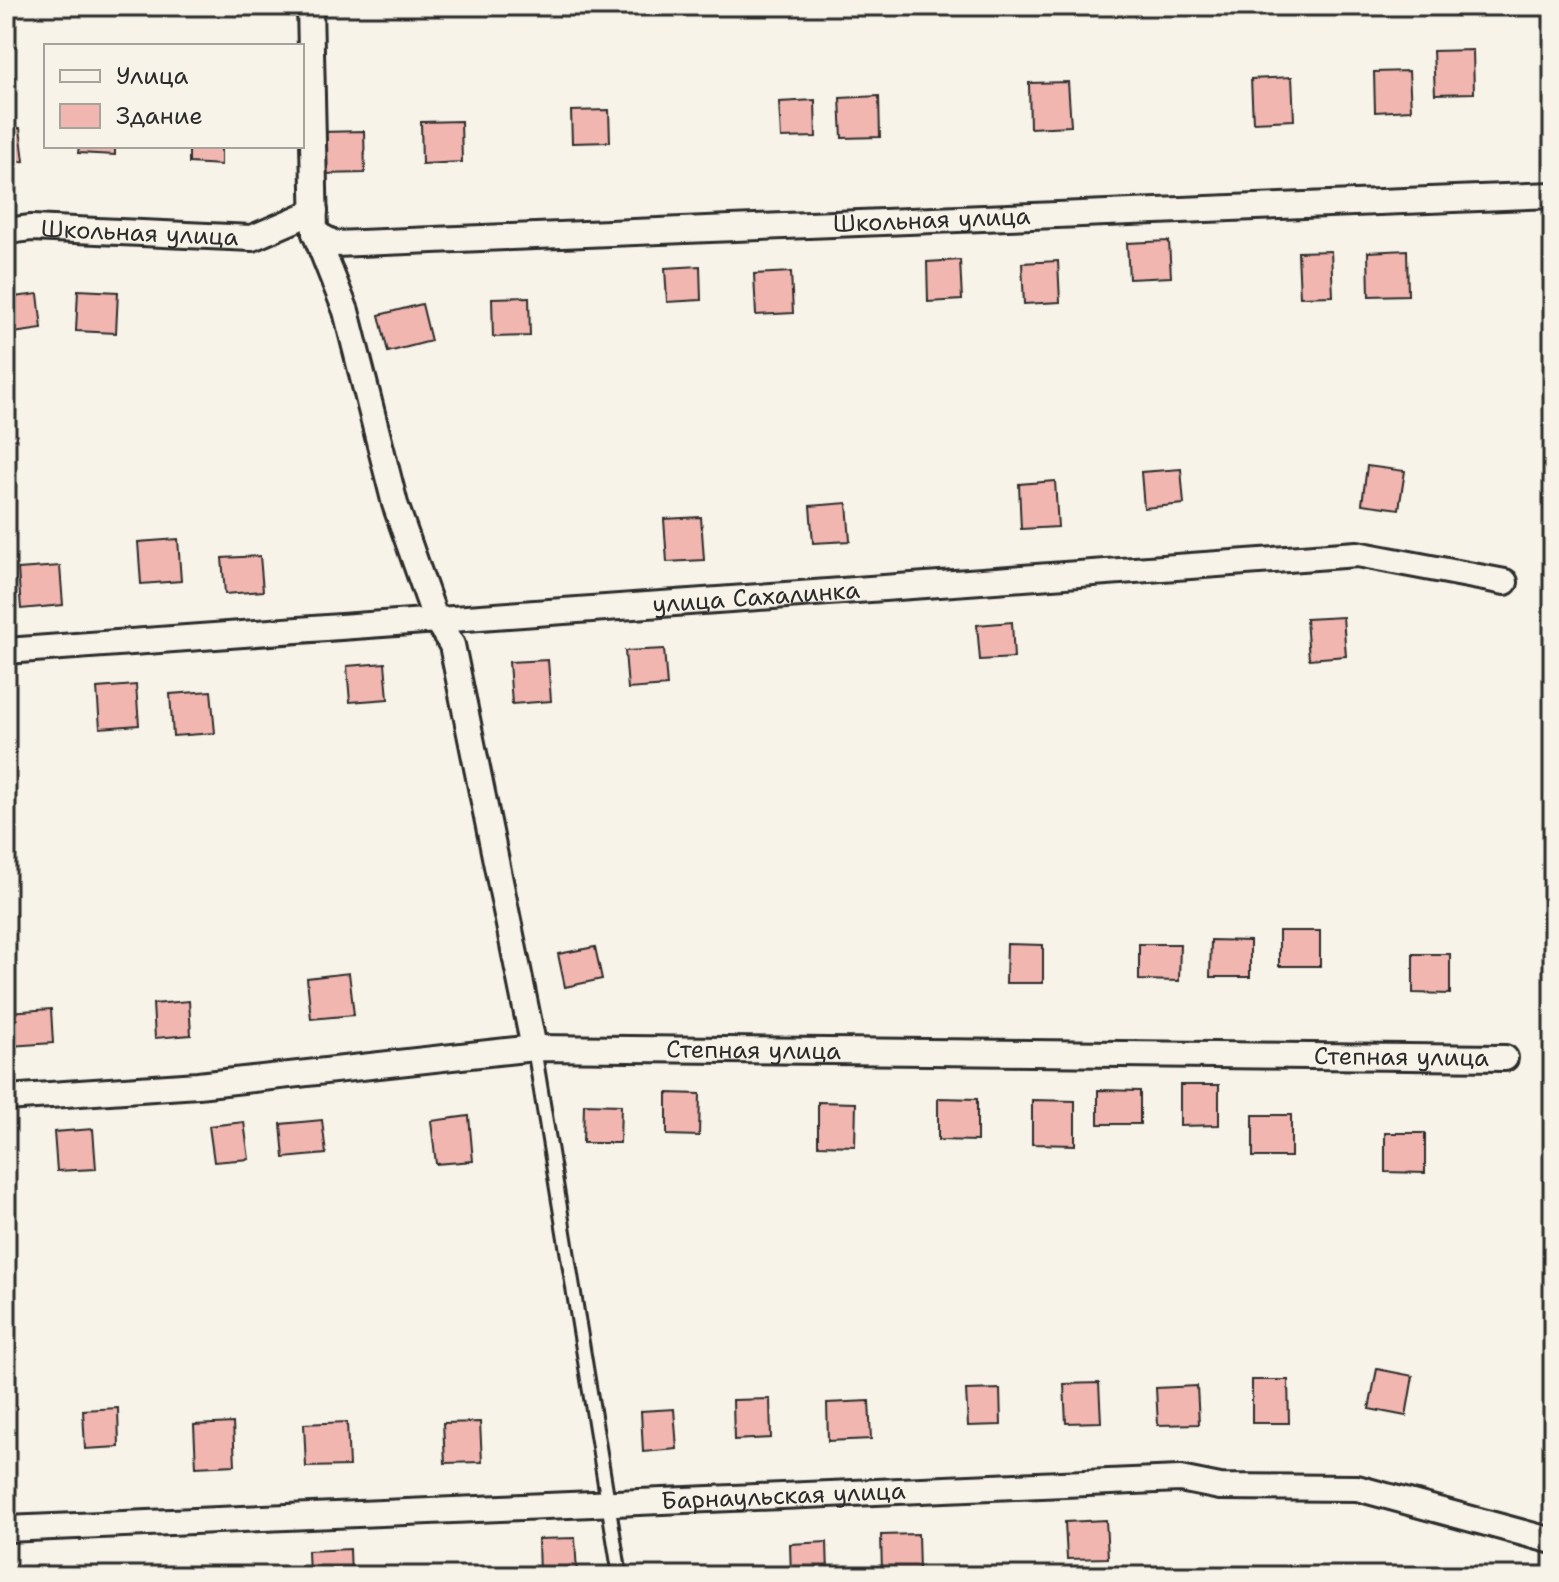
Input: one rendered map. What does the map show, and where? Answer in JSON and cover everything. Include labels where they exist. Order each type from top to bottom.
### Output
[{"type":"street","points":[[310,6],[315,222],[346,311],[395,504],[435,618],[452,645],[534,1048]]},
{"type":"street","name":"Школьная улица","points":[[6,231],[31,228],[252,238],[315,222],[335,244],[1553,195]]},
{"type":"street","name":"улица Сахалинка","points":[[6,651],[1357,554],[1505,582]]},
{"type":"street","name":"Степная улица","points":[[6,1098],[198,1085],[534,1048],[1505,1058]]},
{"type":"street","name":"Барнаульская улица","points":[[6,1529],[1180,1479],[1220,1487],[1357,1488],[1553,1541]]},
{"type":"lane","points":[[534,1048],[620,1576]]},
{"type":"building","points":[[1473,50],[1474,93],[1435,94],[1433,51]]},
{"type":"building","points":[[1409,71],[1411,110],[1375,112],[1374,72]]},
{"type":"building","points":[[1292,77],[1294,120],[1253,122],[1251,79]]},
{"type":"building","points":[[1068,82],[1071,126],[1030,128],[1029,83]]},
{"type":"building","points":[[879,96],[880,137],[842,138],[840,98]]},
{"type":"building","points":[[815,100],[816,137],[781,138],[779,102]]},
{"type":"building","points":[[609,110],[610,142],[572,143],[571,111]]},
{"type":"building","points":[[461,121],[462,162],[422,164],[421,122]]},
{"type":"building","points":[[20,128],[24,161],[6,163],[6,129]]},
{"type":"building","points":[[364,131],[365,173],[322,174],[321,132]]},
{"type":"building","points":[[79,148],[115,148],[115,155],[78,153]]},
{"type":"building","points":[[189,148],[221,148],[221,165],[189,163]]},
{"type":"building","points":[[1169,241],[1171,277],[1129,279],[1127,243]]},
{"type":"building","points":[[1407,250],[1408,295],[1369,296],[1368,252]]},
{"type":"building","points":[[1331,251],[1333,296],[1300,297],[1298,252]]},
{"type":"building","points":[[960,260],[962,300],[928,302],[927,262]]},
{"type":"building","points":[[1058,261],[1060,302],[1024,304],[1022,263]]},
{"type":"building","points":[[700,266],[701,300],[667,302],[665,268]]},
{"type":"building","points":[[791,272],[793,313],[756,315],[754,274]]},
{"type":"building","points":[[78,290],[118,292],[116,333],[76,331]]},
{"type":"building","points":[[38,294],[42,329],[6,334],[6,298]]},
{"type":"building","points":[[529,297],[530,336],[493,337],[492,298]]},
{"type":"building","points":[[422,304],[431,341],[388,352],[379,315]]},
{"type":"building","points":[[1367,466],[1405,471],[1399,509],[1362,504]]},
{"type":"building","points":[[1181,469],[1184,504],[1144,508],[1141,472]]},
{"type":"building","points":[[1055,481],[1058,527],[1021,529],[1019,484]]},
{"type":"building","points":[[847,503],[850,541],[813,543],[810,506]]},
{"type":"building","points":[[701,517],[704,560],[667,562],[664,519]]},
{"type":"building","points":[[178,539],[181,581],[141,584],[138,542]]},
{"type":"building","points":[[260,556],[263,591],[225,594],[222,558]]},
{"type":"building","points":[[60,566],[63,605],[21,609],[18,569]]},
{"type":"building","points":[[1343,617],[1346,656],[1309,659],[1306,619]]},
{"type":"building","points":[[1012,622],[1014,658],[980,660],[977,625]]},
{"type":"building","points":[[664,649],[667,686],[628,689],[625,651]]},
{"type":"building","points":[[548,660],[551,701],[512,704],[509,662]]},
{"type":"building","points":[[385,663],[388,699],[350,702],[347,666]]},
{"type":"building","points":[[136,685],[139,725],[100,728],[97,688]]},
{"type":"building","points":[[211,691],[215,733],[173,736],[170,694]]},
{"type":"building","points":[[1279,931],[1320,931],[1320,966],[1279,966]]},
{"type":"building","points":[[1211,940],[1250,941],[1250,977],[1210,977]]},
{"type":"building","points":[[1007,944],[1043,945],[1043,983],[1006,983]]},
{"type":"building","points":[[1139,944],[1180,944],[1179,981],[1139,980]]},
{"type":"building","points":[[595,947],[602,979],[565,987],[558,954]]},
{"type":"building","points":[[1413,954],[1450,954],[1450,994],[1413,993]]},
{"type":"building","points":[[349,973],[354,1015],[311,1019],[307,978]]},
{"type":"building","points":[[189,1001],[191,1035],[155,1038],[153,1004]]},
{"type":"building","points":[[51,1009],[53,1043],[10,1046],[8,1012]]},
{"type":"building","points":[[1180,1085],[1219,1085],[1219,1125],[1180,1126]]},
{"type":"building","points":[[1098,1090],[1140,1091],[1140,1124],[1098,1124]]},
{"type":"building","points":[[667,1093],[700,1094],[699,1136],[667,1135]]},
{"type":"building","points":[[938,1098],[977,1099],[977,1141],[938,1140]]},
{"type":"building","points":[[1032,1100],[1075,1101],[1075,1145],[1032,1144]]},
{"type":"building","points":[[818,1102],[856,1103],[855,1146],[818,1145]]},
{"type":"building","points":[[584,1104],[621,1105],[620,1143],[583,1143]]},
{"type":"building","points":[[1253,1115],[1291,1115],[1291,1157],[1253,1157]]},
{"type":"building","points":[[469,1116],[473,1161],[436,1164],[431,1121]]},
{"type":"building","points":[[322,1120],[326,1154],[284,1158],[281,1124]]},
{"type":"building","points":[[244,1122],[249,1159],[214,1162],[209,1126]]},
{"type":"building","points":[[93,1129],[96,1169],[57,1171],[54,1132]]},
{"type":"building","points":[[1385,1133],[1425,1133],[1425,1173],[1385,1172]]},
{"type":"building","points":[[1377,1369],[1413,1376],[1406,1416],[1369,1409]]},
{"type":"building","points":[[1252,1380],[1288,1380],[1289,1423],[1252,1423]]},
{"type":"building","points":[[1099,1383],[1101,1422],[1066,1423],[1064,1384]]},
{"type":"building","points":[[1197,1386],[1199,1424],[1158,1425],[1156,1388]]},
{"type":"building","points":[[1000,1389],[1001,1425],[968,1426],[966,1390]]},
{"type":"building","points":[[770,1399],[771,1438],[734,1440],[733,1400]]},
{"type":"building","points":[[869,1401],[871,1439],[828,1441],[827,1403]]},
{"type":"building","points":[[118,1408],[119,1447],[85,1449],[83,1410]]},
{"type":"building","points":[[674,1409],[677,1449],[643,1452],[641,1411]]},
{"type":"building","points":[[347,1422],[349,1466],[306,1467],[304,1424]]},
{"type":"building","points":[[480,1422],[482,1462],[445,1463],[443,1423]]},
{"type":"building","points":[[233,1423],[235,1465],[196,1467],[194,1425]]},
{"type":"building","points":[[1106,1520],[1108,1558],[1067,1559],[1065,1522]]},
{"type":"building","points":[[918,1534],[919,1571],[882,1572],[881,1535]]},
{"type":"building","points":[[575,1538],[577,1574],[539,1576],[538,1539]]},
{"type":"building","points":[[827,1542],[828,1575],[791,1576],[790,1544]]},
{"type":"building","points":[[350,1549],[351,1576],[309,1576],[308,1551]]}]
